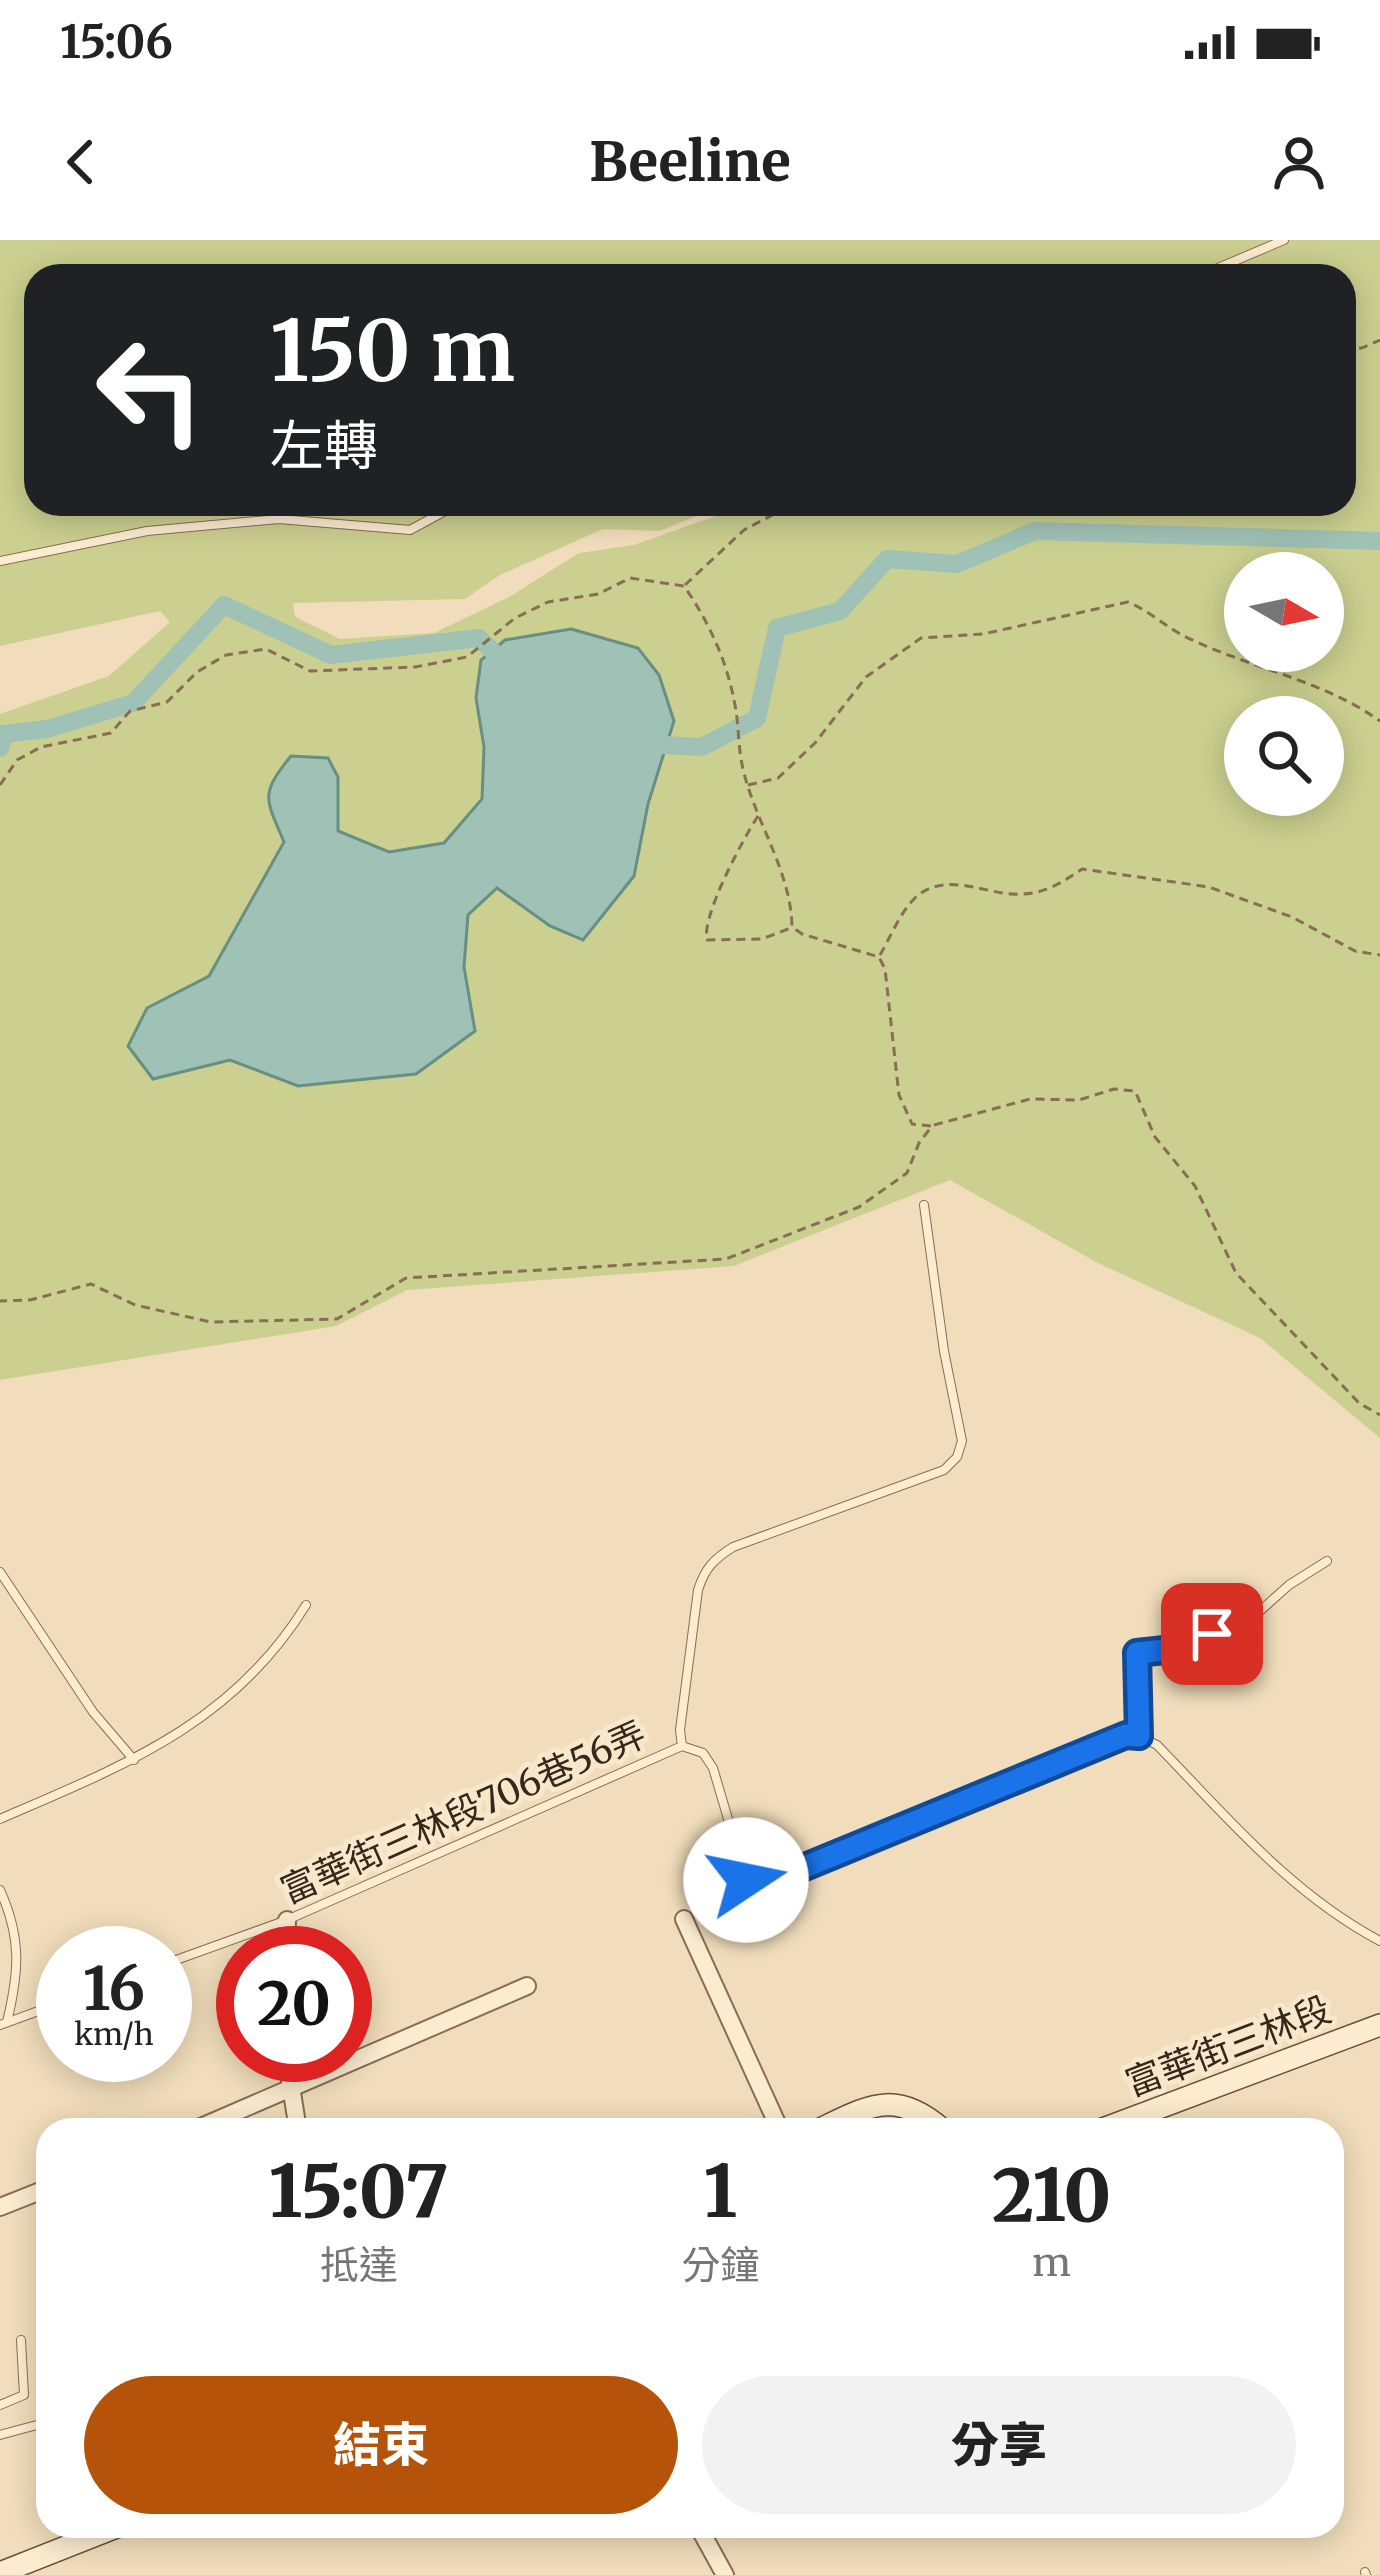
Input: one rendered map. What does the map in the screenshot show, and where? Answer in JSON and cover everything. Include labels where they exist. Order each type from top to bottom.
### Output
[{"type":"street","points":[[684,1919],[775,2118]]},
{"type":"street","points":[[286,1920],[286,1926]]},
{"type":"street","points":[[224,2118],[527,1987]]},
{"type":"street","name":"富華街三林段","points":[[1132,2118],[1380,2024]]},
{"type":"street","points":[[289,2082],[295,2118]]},
{"type":"street","points":[[843,2118],[870,2105],[894,2104],[928,2118]]},
{"type":"street","points":[[0,2207],[36,2193]]},
{"type":"street","points":[[0,2573],[89,2538]]},
{"type":"street","points":[[705,2538],[725,2575]]},
{"type":"lane","points":[[1227,264],[1284,240]]},
{"type":"lane","points":[[0,561],[147,531],[279,519],[410,530],[436,516]]},
{"type":"lane","points":[[682,1747],[680,1730],[698,1590],[714,1559],[733,1547],[944,1470],[957,1457],[962,1441],[924,1205]]},
{"type":"lane","points":[[1327,1561],[1289,1585],[1251,1619],[1174,1649],[1137,1653],[1139,1736],[1156,1745],[1279,1870],[1331,1913],[1380,1941]]},
{"type":"lane","points":[[0,1572],[93,1712],[134,1760]]},
{"type":"lane","points":[[0,1819],[73,1790],[178,1735],[229,1694],[287,1636],[306,1605]]},
{"type":"lane","name":"富華街三林段706巷56弄","points":[[192,1954],[286,1920],[682,1747],[704,1753],[713,1768],[746,1880],[755,1884],[1126,1735],[1139,1736]]},
{"type":"lane","points":[[0,1890],[19,1970],[4,2024]]},
{"type":"lane","points":[[4,2024],[36,2012]]},
{"type":"lane","points":[[0,2405],[24,2395],[21,2340]]},
{"type":"lane","points":[[0,2435],[36,2425]]},
{"type":"path","points":[[684,586],[744,530],[770,516]]},
{"type":"path","points":[[0,785],[17,760],[40,747],[111,734],[130,711],[167,702],[197,672],[226,656],[266,649],[310,671],[415,667],[466,657],[515,618],[548,602],[598,594],[630,578],[684,586],[709,622],[726,671],[748,785],[792,895],[792,928]]},
{"type":"path","points":[[748,785],[778,778],[815,742],[866,676],[921,638],[983,634],[1129,602],[1183,635],[1324,689],[1380,721]]},
{"type":"path","points":[[758,816],[703,925],[707,940],[762,939],[792,928]]},
{"type":"path","points":[[879,957],[915,898],[934,888],[971,884],[1020,895],[1058,886],[1082,868],[1209,887],[1292,916],[1355,951],[1380,955]]},
{"type":"path","points":[[792,928],[879,957],[885,969],[899,1095],[912,1124],[932,1126],[1030,1099],[1079,1100],[1114,1089],[1135,1091],[1155,1136],[1195,1186],[1236,1273],[1359,1403],[1380,1415]]},
{"type":"path","points":[[0,1301],[31,1300],[91,1284],[135,1305],[211,1322],[337,1319],[406,1278],[727,1259],[859,1207],[907,1173],[932,1126]]},
{"type":"green space","points":[[0,240],[1380,240],[1380,1438],[1260,1338],[1098,1263],[950,1180],[734,1266],[407,1290],[336,1326],[0,1380],[0,714],[109,676],[170,622],[160,611],[0,646]]},
{"type":"water","points":[[571,629],[638,648],[659,675],[674,721],[648,804],[634,876],[583,940],[550,926],[497,888],[468,915],[464,967],[475,1031],[416,1074],[298,1086],[230,1060],[153,1079],[128,1046],[147,1008],[209,976],[284,842],[269,798],[274,780],[291,756],[328,758],[338,777],[338,831],[389,852],[444,843],[482,799],[484,747],[476,698],[481,660],[505,640]]},
{"type":"waterway","points":[[644,744],[702,747],[757,718],[777,628],[840,611],[887,559],[957,564],[1035,531],[1380,541]]},
{"type":"waterway","points":[[0,748],[4,734],[47,729],[133,703],[224,605],[331,655],[479,638],[508,666]]},
{"type":"route","points":[[746,1880],[766,1883],[1126,1735],[1139,1736],[1137,1653],[1174,1649],[1212,1634]]}]
